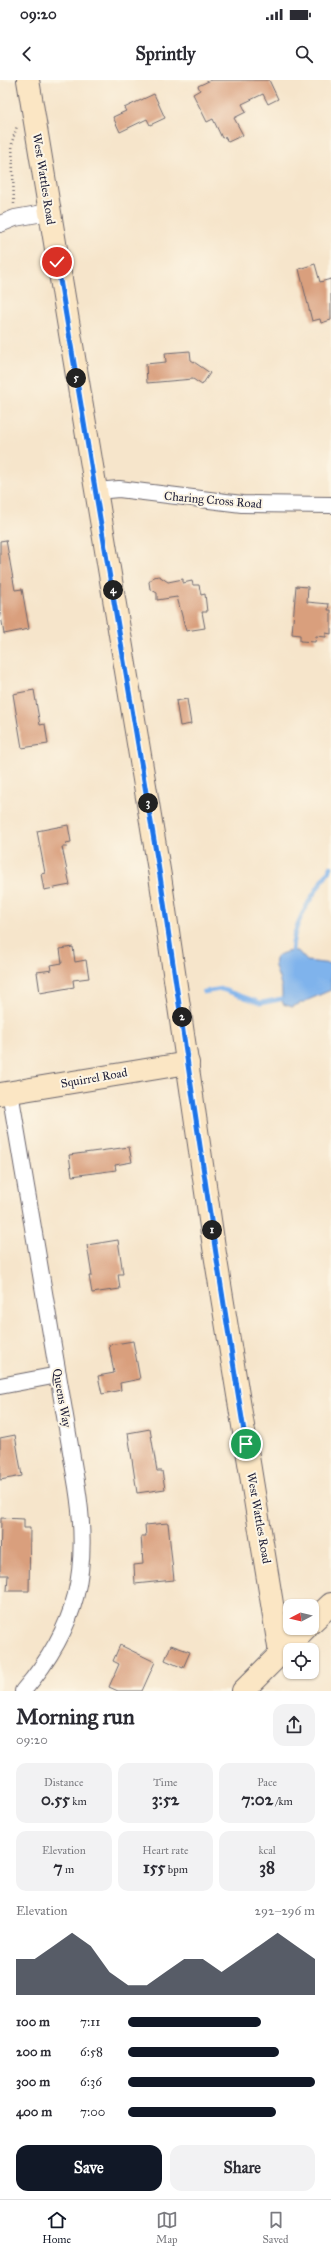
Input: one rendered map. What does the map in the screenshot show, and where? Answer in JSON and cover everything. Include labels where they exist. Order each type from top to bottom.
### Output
[{"type":"street","name":"West Wattles Road","points":[[28,80],[160,876],[218,1269],[280,1653]]},
{"type":"street","points":[[0,224],[15,218],[49,212]]},
{"type":"street","name":"Charing Cross Road","points":[[96,491],[119,490],[242,504],[331,505]]},
{"type":"street","name":"Squirrel Road","points":[[5,1093],[188,1063]]},
{"type":"street","name":"Queens Way","points":[[5,1093],[58,1375],[81,1512],[83,1540],[82,1563],[74,1601],[56,1647],[44,1666],[23,1691]]},
{"type":"street","points":[[0,1386],[58,1375]]},
{"type":"street","points":[[319,1615],[331,1604]]},
{"type":"street","points":[[243,1691],[299,1635]]},
{"type":"path","points":[[14,209],[12,142],[18,123]]},
{"type":"water","points":[[292,951],[298,951],[307,961],[331,964],[331,990],[292,1007],[283,1004],[282,987],[274,963],[278,956]]},
{"type":"building","points":[[211,80],[269,80],[278,99],[268,104],[263,94],[242,104],[246,112],[234,118],[243,135],[228,142],[225,137],[222,138],[213,119],[207,122],[193,94],[200,90],[198,86]]},
{"type":"building","points":[[154,94],[165,118],[150,125],[147,119],[120,132],[113,117],[126,111],[124,108]]},
{"type":"building","points":[[315,264],[320,282],[331,279],[331,320],[321,323],[320,319],[312,321],[299,269]]},
{"type":"building","points":[[190,351],[191,360],[210,373],[202,385],[193,379],[147,383],[146,364],[166,362],[165,353]]},
{"type":"building","points":[[6,540],[15,590],[22,589],[29,629],[4,634],[0,610],[0,541]]},
{"type":"building","points":[[159,576],[168,582],[183,579],[183,583],[192,581],[193,585],[199,585],[201,595],[205,594],[207,612],[202,612],[205,628],[186,631],[177,597],[157,600],[157,593],[150,589],[149,582],[153,577]]},
{"type":"building","points":[[296,586],[308,587],[307,602],[329,604],[328,610],[331,610],[331,634],[326,633],[326,637],[316,636],[315,642],[300,641],[300,635],[292,634]]},
{"type":"building","points":[[34,690],[40,725],[45,724],[48,744],[22,748],[13,694]]},
{"type":"building","points":[[187,699],[191,724],[180,726],[176,701]]},
{"type":"building","points":[[68,825],[71,842],[66,843],[67,847],[62,847],[70,885],[44,890],[41,874],[45,873],[37,831]]},
{"type":"building","points":[[73,947],[75,962],[86,960],[89,978],[73,980],[74,987],[40,993],[37,972],[52,970],[51,965],[62,963],[60,949]]},
{"type":"building","points":[[129,1147],[132,1162],[115,1165],[116,1170],[72,1176],[69,1155]]},
{"type":"building","points":[[118,1240],[123,1274],[118,1274],[120,1289],[92,1293],[89,1276],[92,1276],[87,1245]]},
{"type":"building","points":[[133,1341],[140,1379],[120,1383],[121,1390],[102,1394],[98,1376],[114,1373],[109,1345]]},
{"type":"building","points":[[150,1429],[157,1471],[162,1471],[165,1489],[137,1493],[128,1433]]},
{"type":"building","points":[[15,1435],[22,1476],[0,1480],[0,1438]]},
{"type":"building","points":[[1,1518],[24,1519],[24,1528],[30,1528],[29,1591],[7,1591],[8,1575],[0,1575]]},
{"type":"building","points":[[168,1523],[174,1580],[135,1584],[134,1565],[143,1564],[141,1536],[146,1536],[145,1525]]},
{"type":"building","points":[[120,1645],[155,1662],[142,1691],[118,1691],[109,1687],[119,1664],[113,1661]]},
{"type":"building","points":[[171,1645],[190,1652],[183,1668],[165,1660]]},
{"type":"waterway","points":[[292,951],[296,928],[306,907],[331,867]]},
{"type":"waterway","points":[[204,992],[221,989],[261,1003],[281,999]]},
{"type":"route","points":[[57,262],[160,876],[216,1254],[246,1444]]}]
